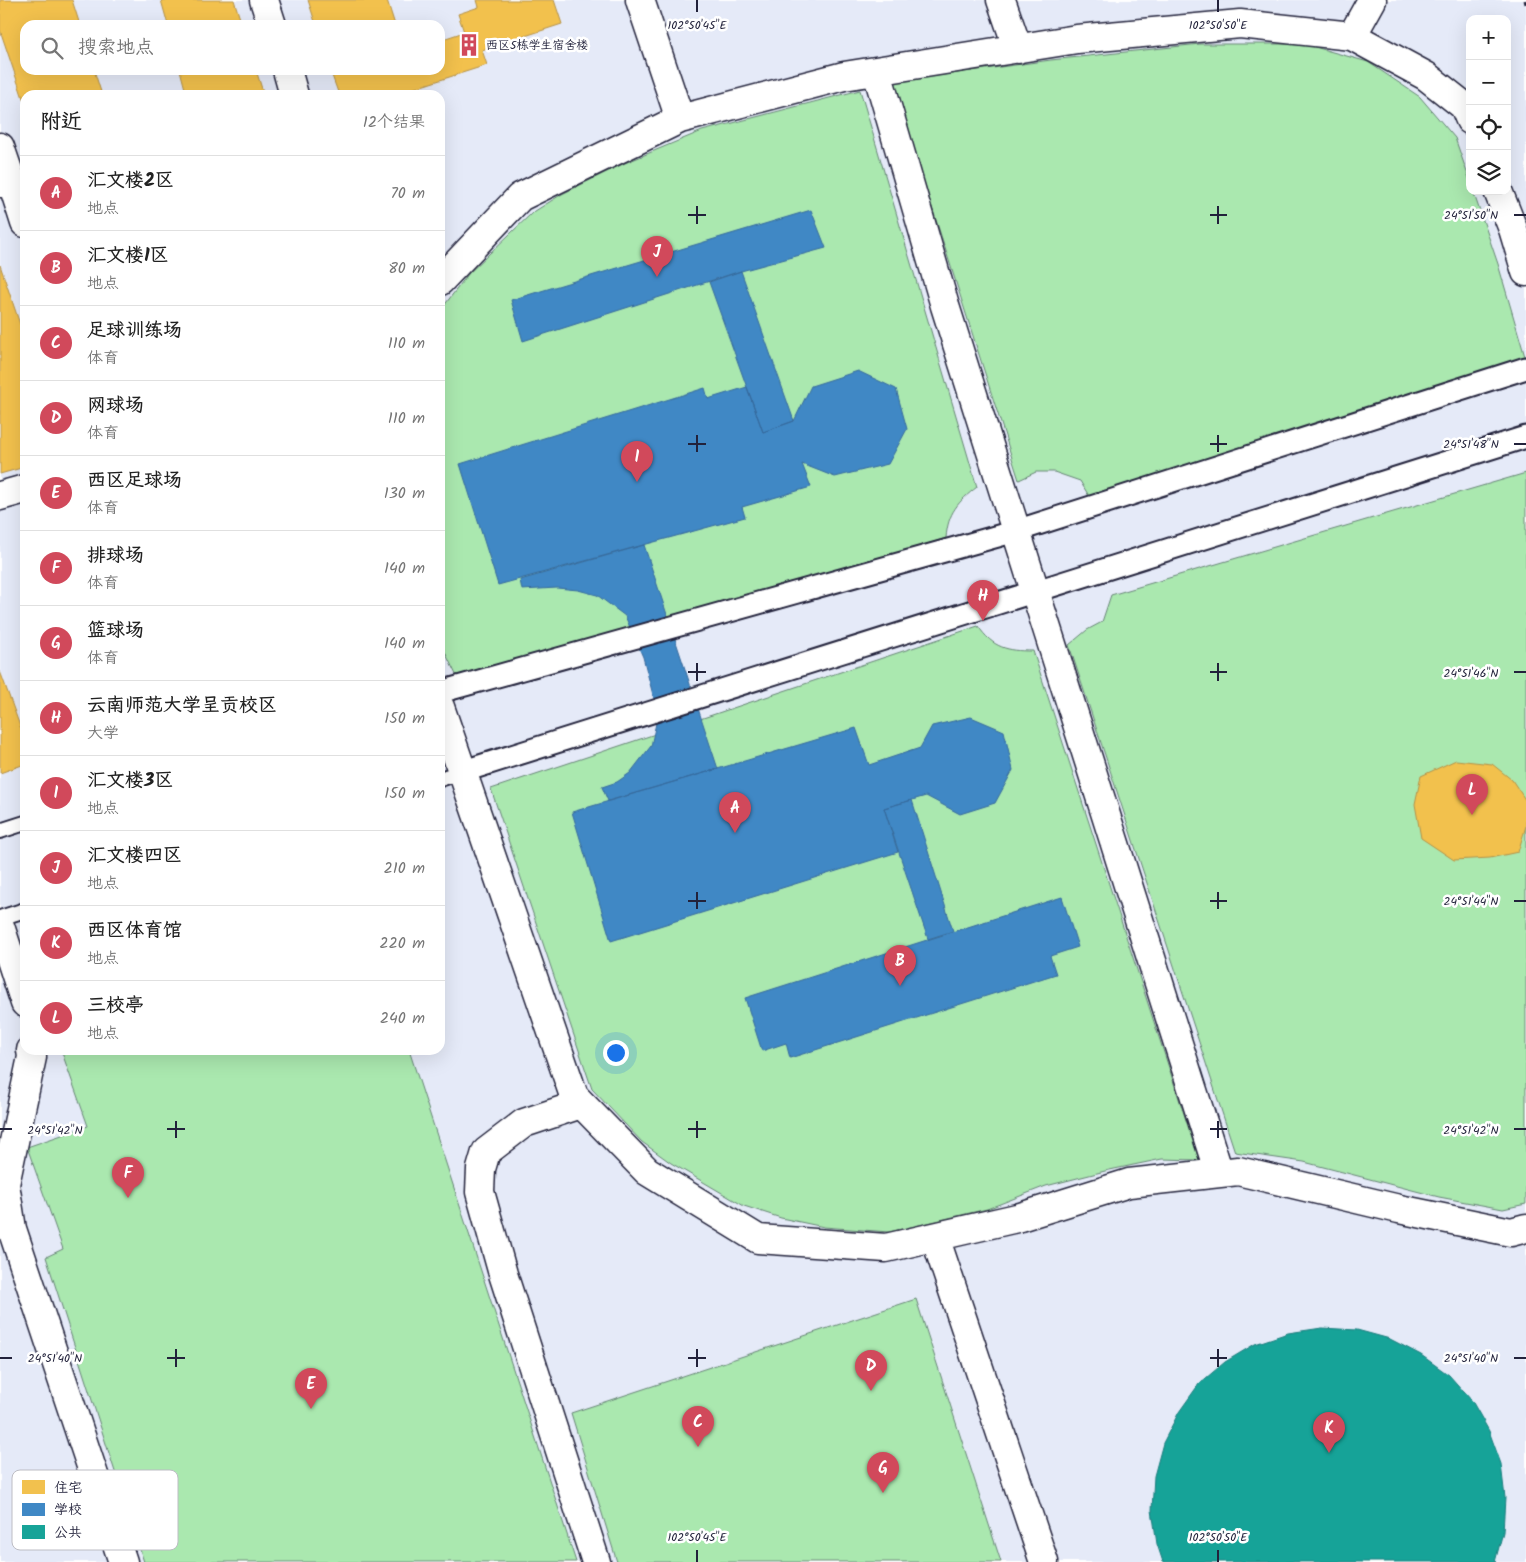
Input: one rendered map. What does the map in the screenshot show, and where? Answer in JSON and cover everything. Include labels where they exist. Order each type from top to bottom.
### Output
[{"type":"street","points":[[264,0],[270,20]]},
{"type":"street","points":[[640,0],[680,119]]},
{"type":"street","points":[[1001,0],[1018,49]]},
{"type":"street","points":[[1352,36],[1372,0]]},
{"type":"street","points":[[445,276],[520,196],[680,119],[844,76],[1077,39],[1240,24],[1352,36],[1426,76],[1464,106],[1466,111]]},
{"type":"street","points":[[877,72],[945,306],[1034,592],[1220,1173]]},
{"type":"street","points":[[288,75],[292,90]]},
{"type":"street","points":[[0,147],[5,181],[20,212]]},
{"type":"street","points":[[1500,195],[1526,272]]},
{"type":"street","points":[[445,691],[1016,531],[1526,368]]},
{"type":"street","points":[[450,776],[1526,437]]},
{"type":"street","points":[[0,496],[20,490]]},
{"type":"street","points":[[445,742],[450,776],[574,1096],[648,1171],[758,1239],[886,1248],[1017,1218],[1129,1183],[1238,1171],[1399,1209],[1512,1232],[1526,1228]]},
{"type":"street","points":[[0,926],[20,988]]},
{"type":"street","points":[[32,1055],[20,1120],[5,1184],[12,1229],[92,1470]]},
{"type":"street","points":[[582,1104],[524,1122],[486,1152],[481,1169],[480,1192],[503,1274],[596,1562]]},
{"type":"street","points":[[935,1236],[1044,1562]]},
{"type":"street","points":[[119,1550],[123,1562]]},
{"type":"lane","points":[[0,831],[20,825]]},
{"type":"lane","points":[[0,918],[20,912]]},
{"type":"path","points":[[1525,0],[1526,4]]},
{"type":"shaded area","points":[[0,0],[1526,0],[1526,1562],[0,1562]]},
{"type":"green space","points":[[1200,44],[1304,44],[1368,62],[1420,97],[1455,138],[1466,170],[1466,195],[1474,195],[1498,264],[1526,360],[1526,374],[1089,496],[1080,481],[1054,472],[1036,472],[1019,480],[892,82],[1051,60]]},
{"type":"green space","points":[[860,90],[977,487],[955,508],[949,521],[946,538],[464,691],[445,652],[445,304],[469,273],[532,213],[562,194],[625,163],[702,131]]},
{"type":"green space","points":[[1526,473],[1526,1204],[1503,1209],[1439,1197],[1304,1162],[1235,1152],[1069,645],[1087,630],[1102,622],[1111,595]]},
{"type":"green space","points":[[978,626],[989,639],[1001,647],[1033,651],[1199,1160],[1162,1159],[1105,1171],[1046,1186],[987,1209],[889,1232],[824,1227],[781,1218],[744,1206],[671,1163],[642,1142],[592,1089],[491,789]]},
{"type":"green space","points":[[63,1055],[411,1055],[576,1562],[144,1562],[140,1550],[178,1550],[178,1470],[114,1470],[46,1257],[63,1249],[27,1147],[88,1126]]},
{"type":"green space","points":[[916,1299],[1001,1562],[617,1562],[571,1413]]},
{"type":"building: 住宅","points":[[0,0],[72,0],[78,20],[20,20],[20,75],[96,75],[100,90],[20,90],[0,30]]},
{"type":"building: 住宅","points":[[161,0],[234,0],[240,20],[167,20]]},
{"type":"building: 住宅","points":[[308,0],[387,0],[393,20],[314,20]]},
{"type":"building: 住宅","name":"西区5栋学生宿舍楼","points":[[477,0],[554,0],[562,24],[482,50],[487,65],[412,90],[337,90],[332,75],[445,75],[445,38],[464,32],[458,14],[479,7]]},
{"type":"building: 住宅","points":[[181,75],[258,75],[262,90],[182,90],[185,89]]},
{"type":"building: 住宅","points":[[0,265],[20,324],[20,468],[0,474]]},
{"type":"building: 住宅","points":[[0,671],[20,726],[20,766],[0,773]]},
{"type":"building: 住宅","points":[[1456,760],[1492,764],[1512,780],[1526,801],[1526,826],[1518,852],[1490,858],[1454,860],[1421,838],[1415,804],[1421,776]]},
{"type":"building: 学校","points":[[811,210],[826,248],[741,271],[523,341],[511,300]]},
{"type":"building: 学校","points":[[741,271],[794,421],[763,432],[709,282]]},
{"type":"building: 学校","points":[[858,371],[896,389],[907,429],[888,464],[835,477],[802,464],[811,487],[742,507],[745,517],[498,585],[460,464],[705,388],[708,399],[747,387],[763,432],[794,421],[811,386]]},
{"type":"building: 学校","points":[[644,545],[718,769],[608,801],[602,787],[617,782],[630,773],[651,746],[658,714],[643,657],[625,616],[597,595],[578,590],[557,588],[522,590],[520,580]]},
{"type":"building: 学校","points":[[971,717],[1004,731],[1013,770],[995,803],[960,814],[926,796],[884,808],[898,852],[611,941],[572,812],[856,728],[869,765],[920,748],[932,726]]},
{"type":"building: 学校","points":[[912,800],[953,931],[928,939],[884,808]]},
{"type":"building: 学校","points":[[1062,897],[1078,947],[1050,956],[1056,974],[790,1058],[786,1043],[762,1051],[745,998]]},
{"type":"building: 公共","points":[[1322,1328],[1357,1330],[1390,1339],[1421,1355],[1449,1375],[1472,1401],[1489,1431],[1501,1464],[1505,1498],[1503,1532],[1495,1562],[1163,1562],[1157,1544],[1152,1510],[1154,1476],[1163,1443],[1179,1412],[1199,1384],[1225,1362],[1255,1344],[1288,1333]]},
{"type":"place","name":"西区5栋学生宿舍楼","points":[[469,45]]},
{"type":"place","name":"汇文楼四区","points":[[657,277]]},
{"type":"place","name":"汇文楼3区","points":[[637,482]]},
{"type":"place","name":"云南师范大学呈贡校区","points":[[983,621]]},
{"type":"place","name":"三校亭","points":[[1472,815]]},
{"type":"place","name":"汇文楼2区","points":[[735,833]]},
{"type":"place","name":"汇文楼1区","points":[[900,986]]},
{"type":"place","name":"排球场","points":[[128,1198]]},
{"type":"place","name":"网球场","points":[[871,1391]]},
{"type":"place","name":"西区足球场","points":[[311,1409]]},
{"type":"place","name":"足球训练场","points":[[698,1447]]},
{"type":"place","name":"西区体育馆","points":[[1329,1453]]},
{"type":"place","name":"篮球场","points":[[883,1493]]}]
